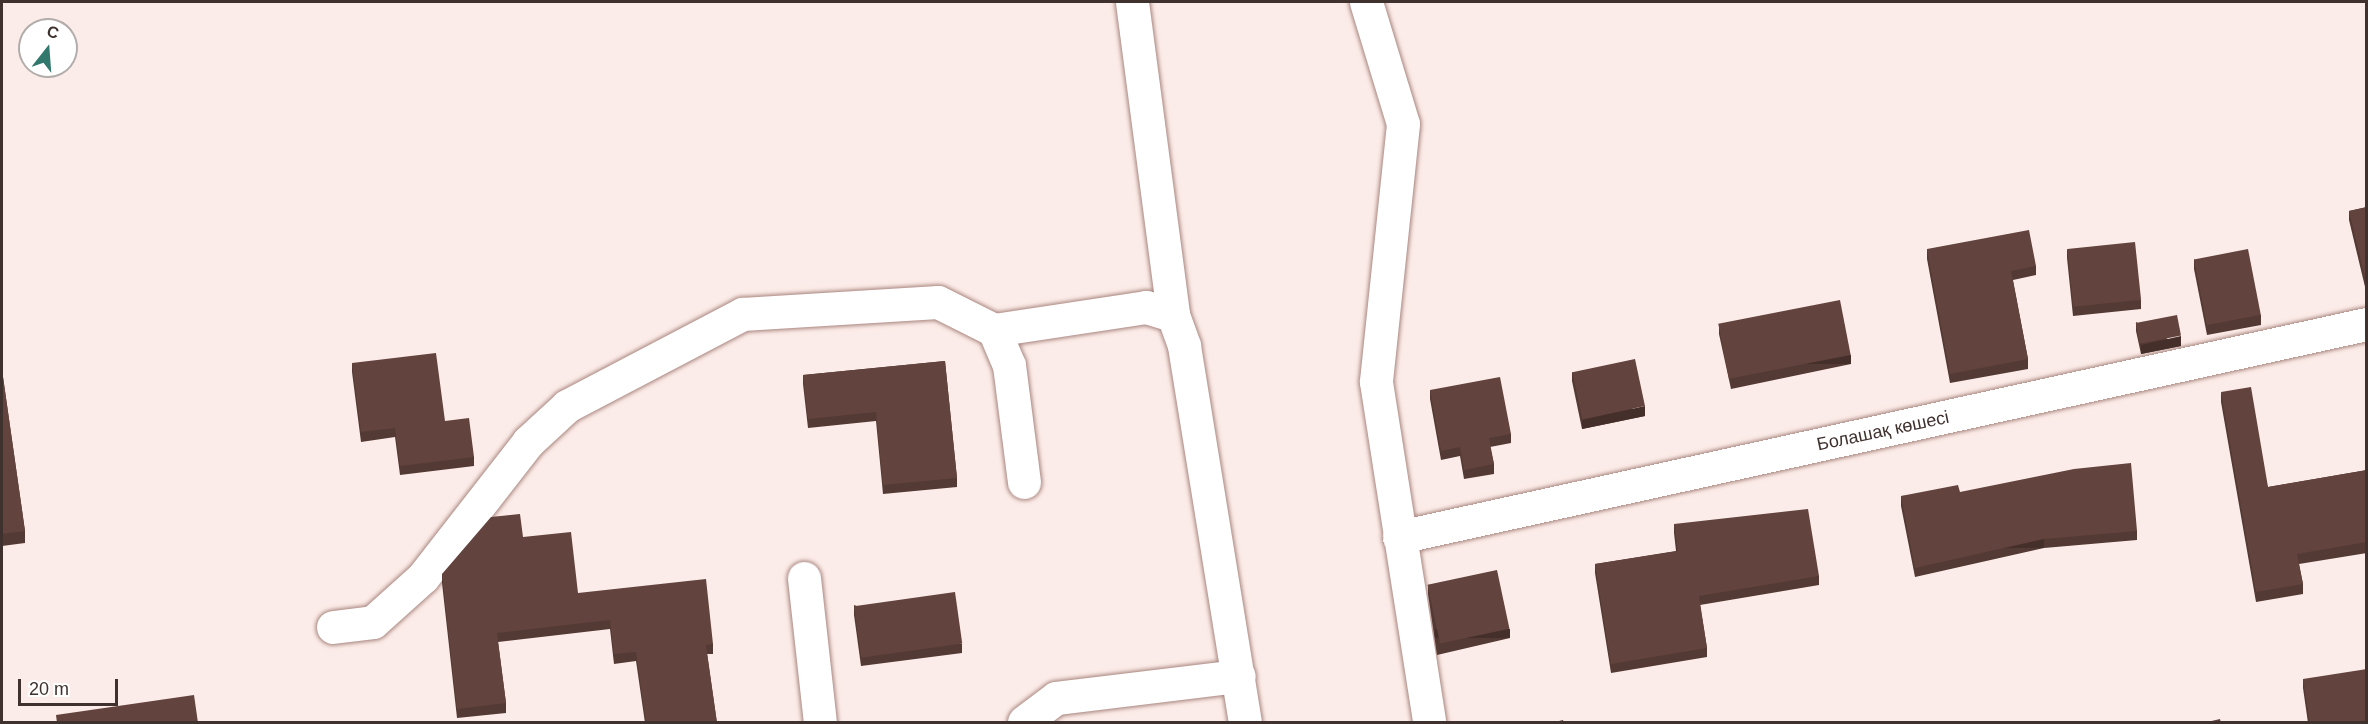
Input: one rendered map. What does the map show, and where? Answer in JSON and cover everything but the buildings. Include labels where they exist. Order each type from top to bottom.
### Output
[{"type":"street","points":[[1132,2],[1173,315],[1184,346],[1245,723]]},
{"type":"street","points":[[1366,2],[1403,124],[1376,382],[1429,723]]},
{"type":"street","points":[[333,627],[373,622],[423,577],[528,442],[567,406],[742,314],[938,303],[994,330],[1146,307],[1173,315]]},
{"type":"street","name":"Болашақ көшесі","points":[[1399,537],[2367,324]]},
{"type":"street","points":[[994,330],[1009,365],[1024,482]]},
{"type":"street","points":[[804,578],[820,723]]},
{"type":"street","points":[[1024,723],[1056,698],[1239,676]]}]
